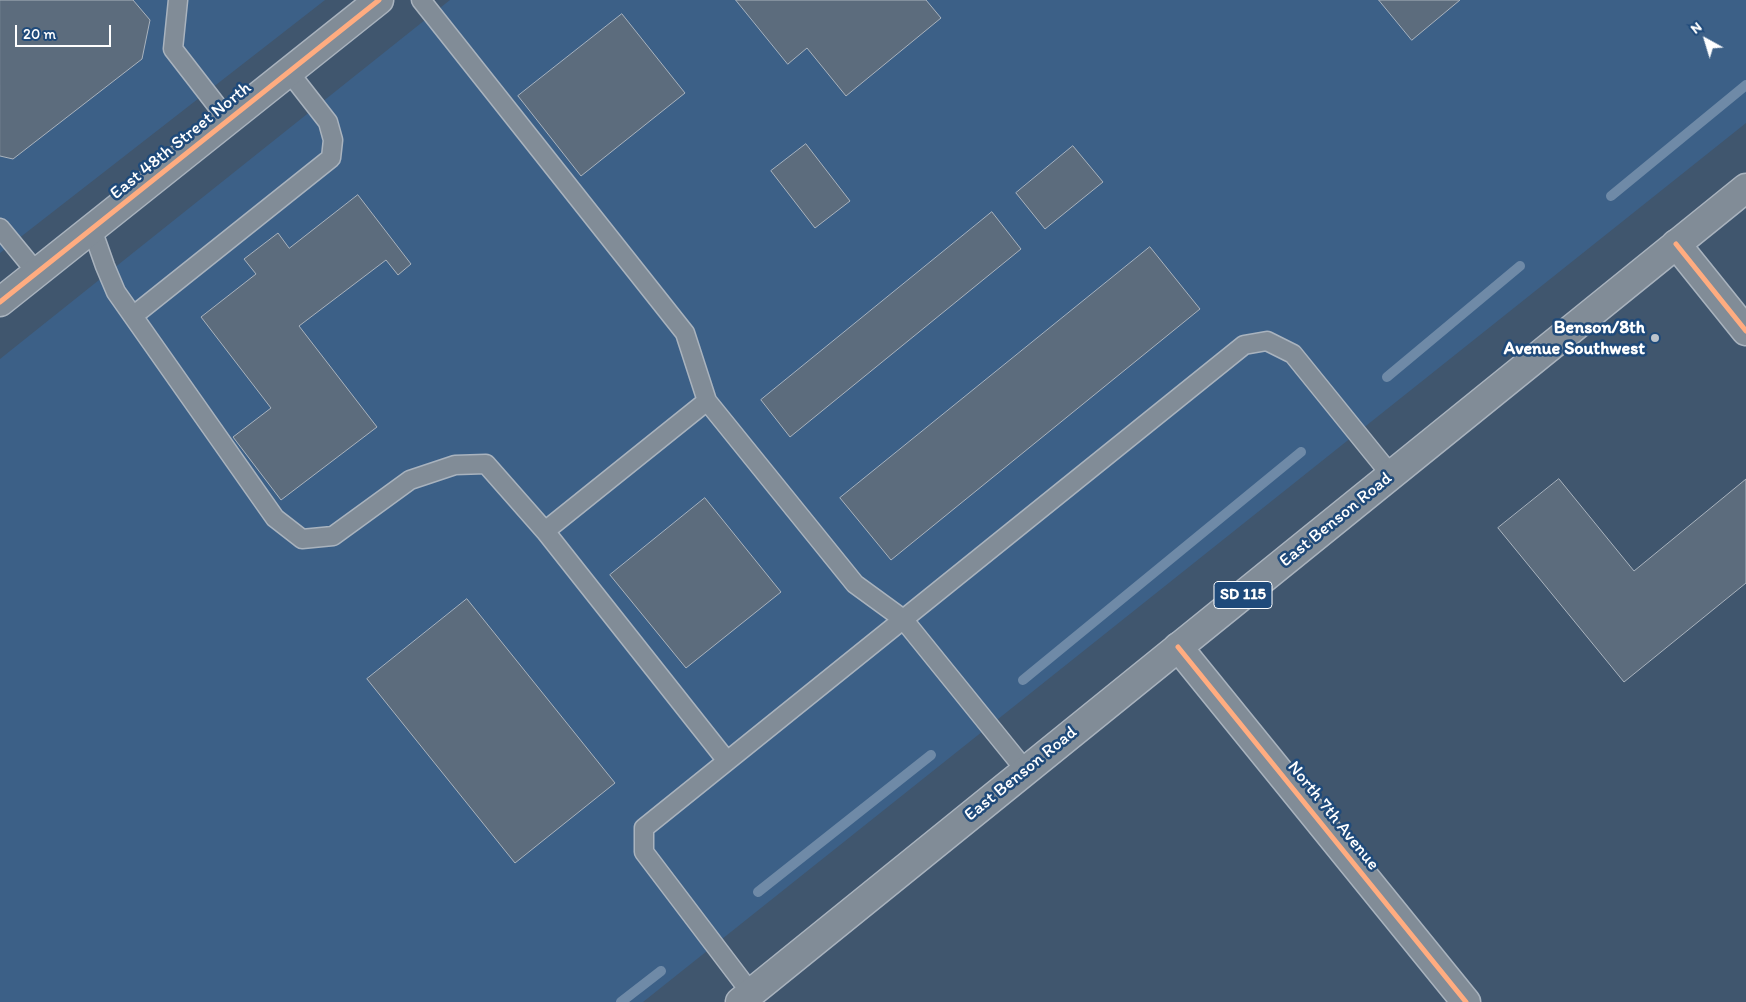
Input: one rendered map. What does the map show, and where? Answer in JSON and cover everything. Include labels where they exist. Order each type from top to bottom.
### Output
[{"type":"main road","name":"East 48th Street North","points":[[0,302],[379,0]]},
{"type":"main road","name":"East Benson Road","points":[[745,997],[1746,188]]},
{"type":"main road","points":[[1676,244],[1746,331]]},
{"type":"main road","name":"North 7th Avenue","points":[[1178,647],[1466,1002]]},
{"type":"lane","points":[[178,0],[172,49],[228,120]]},
{"type":"lane","points":[[421,0],[685,333],[707,401],[855,584],[903,619],[1026,771]]},
{"type":"lane","points":[[133,316],[331,158],[332,140],[328,122],[289,72]]},
{"type":"lane","points":[[0,228],[36,273]]},
{"type":"lane","points":[[92,229],[104,266],[116,292],[275,518],[302,539],[333,536],[410,480],[455,465],[486,464],[545,531],[727,761]]},
{"type":"lane","points":[[745,997],[644,852],[644,828],[903,619],[1244,345],[1267,340],[1293,354],[1392,475]]},
{"type":"lane","points":[[545,531],[707,401]]},
{"type":"shaded area","points":[[0,0],[325,0],[0,253]]},
{"type":"shaded area","points":[[450,0],[1746,0],[1746,123],[643,1002],[0,1002],[0,359]]},
{"type":"building","points":[[0,0],[133,0],[150,20],[142,59],[13,159],[0,156]]},
{"type":"building","points":[[736,0],[926,0],[941,18],[846,96],[807,48],[788,64]]},
{"type":"building","points":[[1379,0],[1460,0],[1412,40]]},
{"type":"building","points":[[622,14],[685,93],[581,176],[518,96]]},
{"type":"building","points":[[806,144],[850,201],[815,228],[771,171]]},
{"type":"building","points":[[1073,146],[1103,182],[1045,229],[1016,193]]},
{"type":"building","points":[[358,195],[411,264],[398,275],[386,260],[299,326],[377,427],[281,500],[233,437],[271,408],[201,317],[256,274],[244,259],[278,233],[289,248]]},
{"type":"building","points":[[992,212],[1021,249],[790,437],[761,400]]},
{"type":"building","points":[[1150,247],[1200,309],[891,560],[840,498]]},
{"type":"building","points":[[1559,479],[1634,571],[1746,479],[1746,583],[1624,682],[1498,528]]},
{"type":"building","points":[[705,498],[781,592],[686,668],[610,575]]},
{"type":"building","points":[[467,599],[615,783],[515,863],[367,679]]},
{"type":"waterway","points":[[1611,196],[1746,85]]},
{"type":"waterway","points":[[1387,377],[1520,266]]},
{"type":"waterway","points":[[1023,680],[1301,452]]},
{"type":"waterway","points":[[758,892],[931,755]]},
{"type":"waterway","points":[[621,1002],[661,971]]},
{"type":"cycle path","points":[[0,302],[379,0]]},
{"type":"cycle path","points":[[1676,244],[1746,331]]},
{"type":"cycle path","points":[[1178,647],[1466,1002]]},
{"type":"place","name":"Benson/8th Avenue Southwest","points":[[1655,338]]}]
